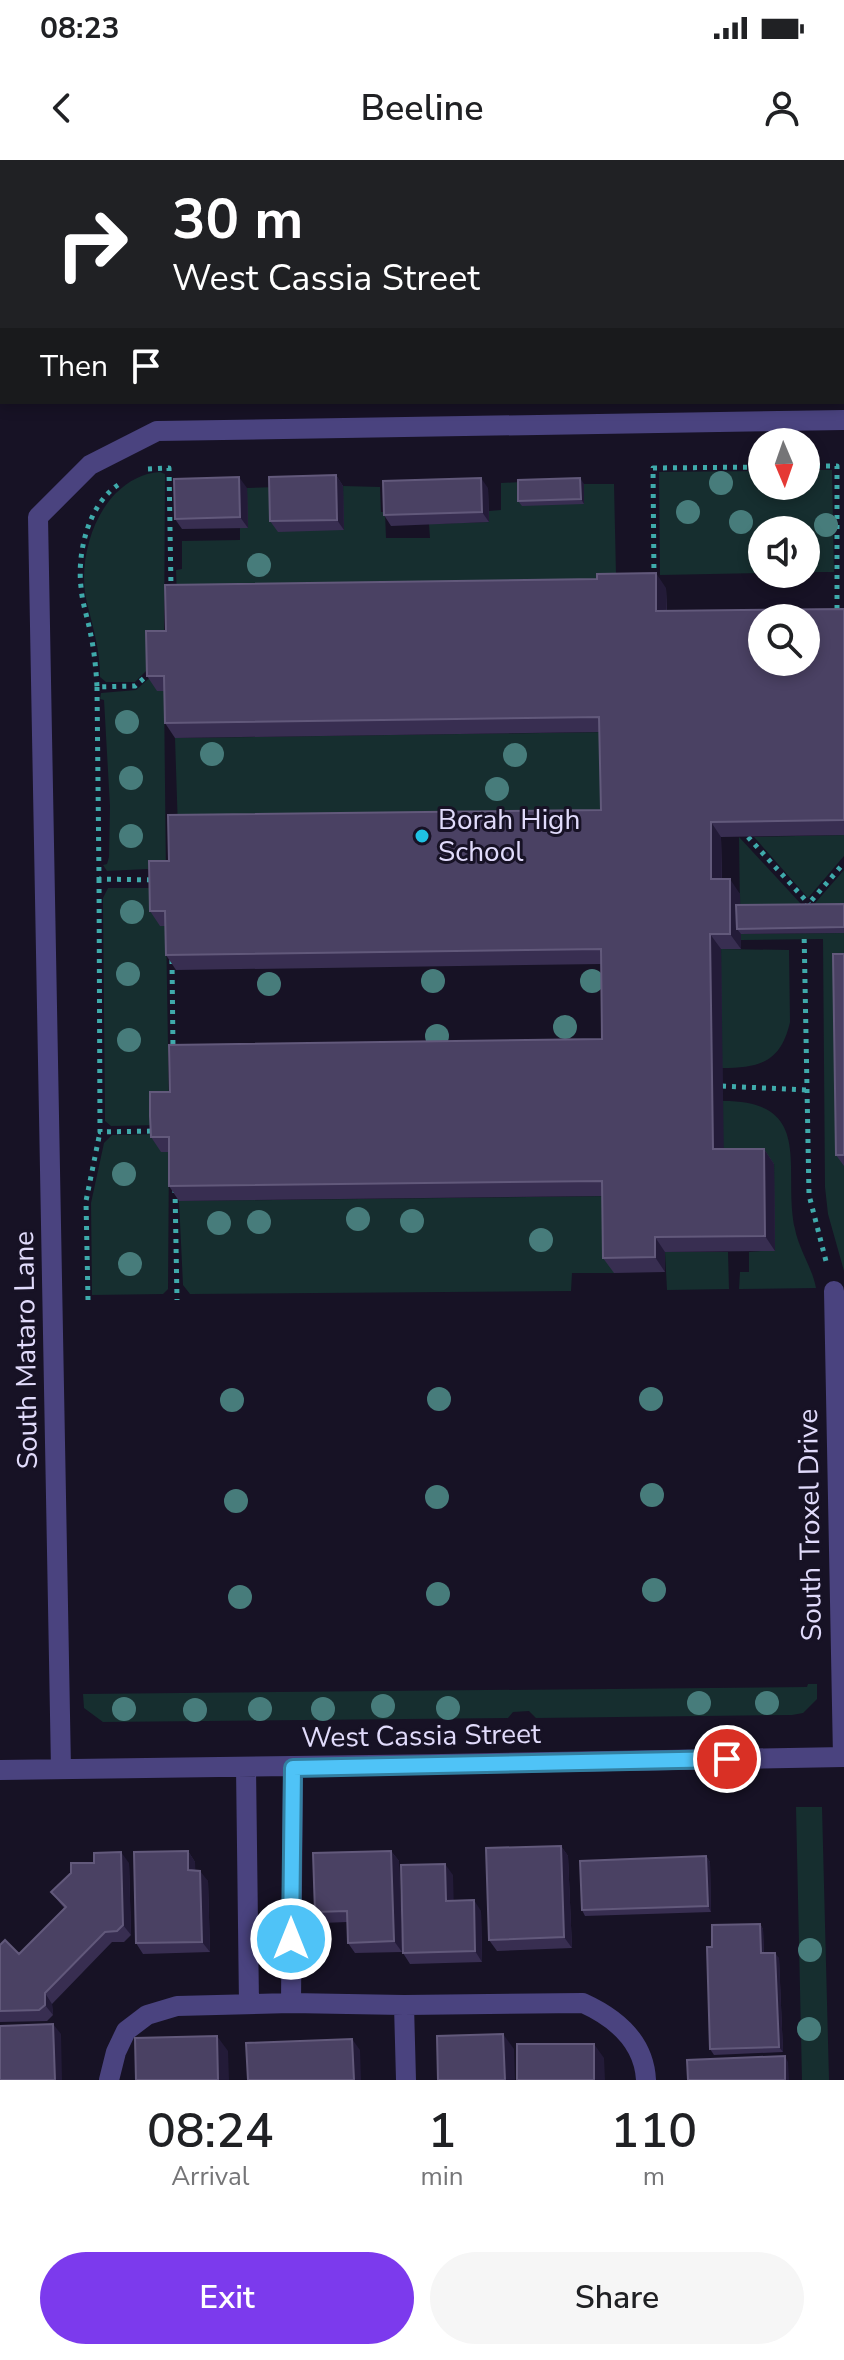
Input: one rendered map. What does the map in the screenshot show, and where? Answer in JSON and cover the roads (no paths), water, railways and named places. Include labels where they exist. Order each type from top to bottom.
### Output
[{"type":"street","name":"South Mataro Lane","points":[[61,1769],[38,517],[90,465],[157,431],[844,420]]},
{"type":"street","name":"South Troxel Drive","points":[[834,1291],[844,1757]]},
{"type":"street","name":"West Cassia Street","points":[[0,1770],[293,1768],[844,1757]]},
{"type":"street","points":[[246,1767],[249,2004]]},
{"type":"street","points":[[291,2003],[293,1768]]},
{"type":"street","points":[[109,2080],[116,2052],[126,2031],[147,2015],[177,2006],[291,2003],[583,2003],[605,2013],[623,2027],[637,2047],[646,2080]]},
{"type":"street","points":[[404,2005],[406,2080]]},
{"type":"place","name":"Borah High School","points":[[422,836]]}]
